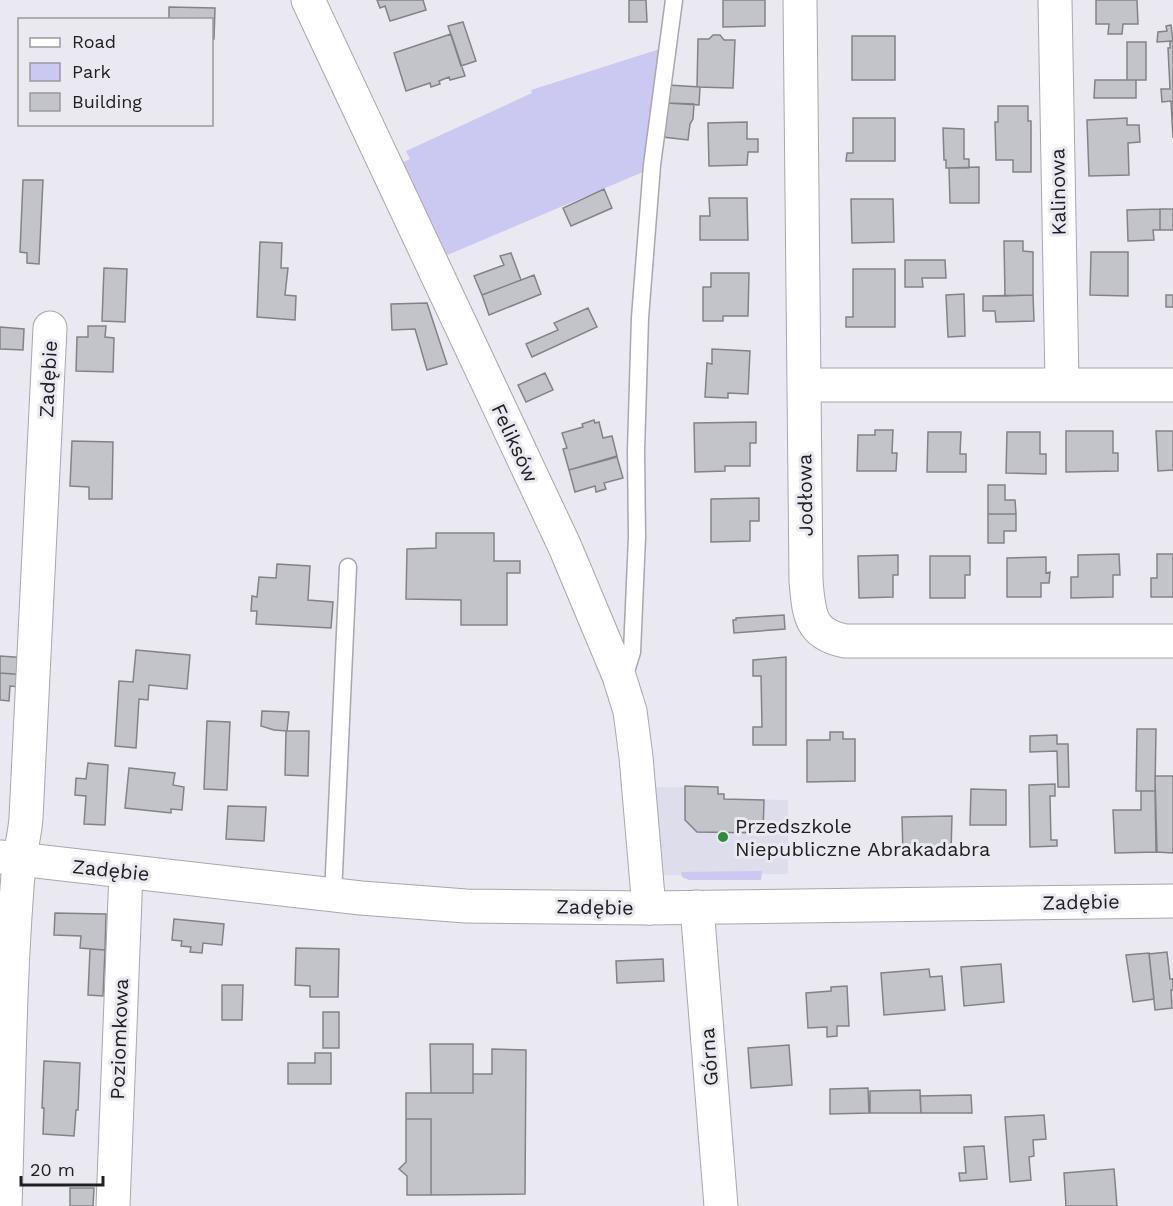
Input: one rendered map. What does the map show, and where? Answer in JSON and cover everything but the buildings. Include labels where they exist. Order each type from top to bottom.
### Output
[{"type":"street","name":"Feliksów","points":[[308,0],[565,547],[619,676],[630,711],[636,756],[649,908]]},
{"type":"street","name":"Jodłowa","points":[[800,0],[806,581],[811,618],[817,629],[832,639],[845,641],[1173,641]]},
{"type":"street","name":"Kalinowa","points":[[1055,0],[1062,384]]},
{"type":"street","name":"Zadębie","points":[[50,328],[26,828],[10,858],[333,895],[466,906],[649,908],[1173,901]]},
{"type":"street","points":[[804,385],[1173,385]]},
{"type":"street","points":[[5,1206],[13,976],[10,858]]},
{"type":"street","name":"Poziomkowa","points":[[113,1206],[126,872]]},
{"type":"street","name":"Górna","points":[[698,907],[721,1206]]},
{"type":"lane","points":[[619,676],[627,668],[632,652],[637,528],[636,450],[640,318],[652,165],[674,0]]},
{"type":"lane","points":[[333,895],[348,567]]},
{"type":"shaded area","name":"Przedszkole Niepubliczne Abrakadabra","points":[[653,787],[718,787],[718,794],[724,794],[725,799],[788,800],[788,874],[663,875]]},
{"type":"green space","points":[[663,48],[643,172],[445,256],[399,164],[410,159],[406,151],[532,93],[531,90]]},
{"type":"green space","points":[[762,871],[761,880],[689,880],[682,877],[681,872]]},
{"type":"place","name":"Przedszkole Niepubliczne Abrakadabra","points":[[723,837]]}]
